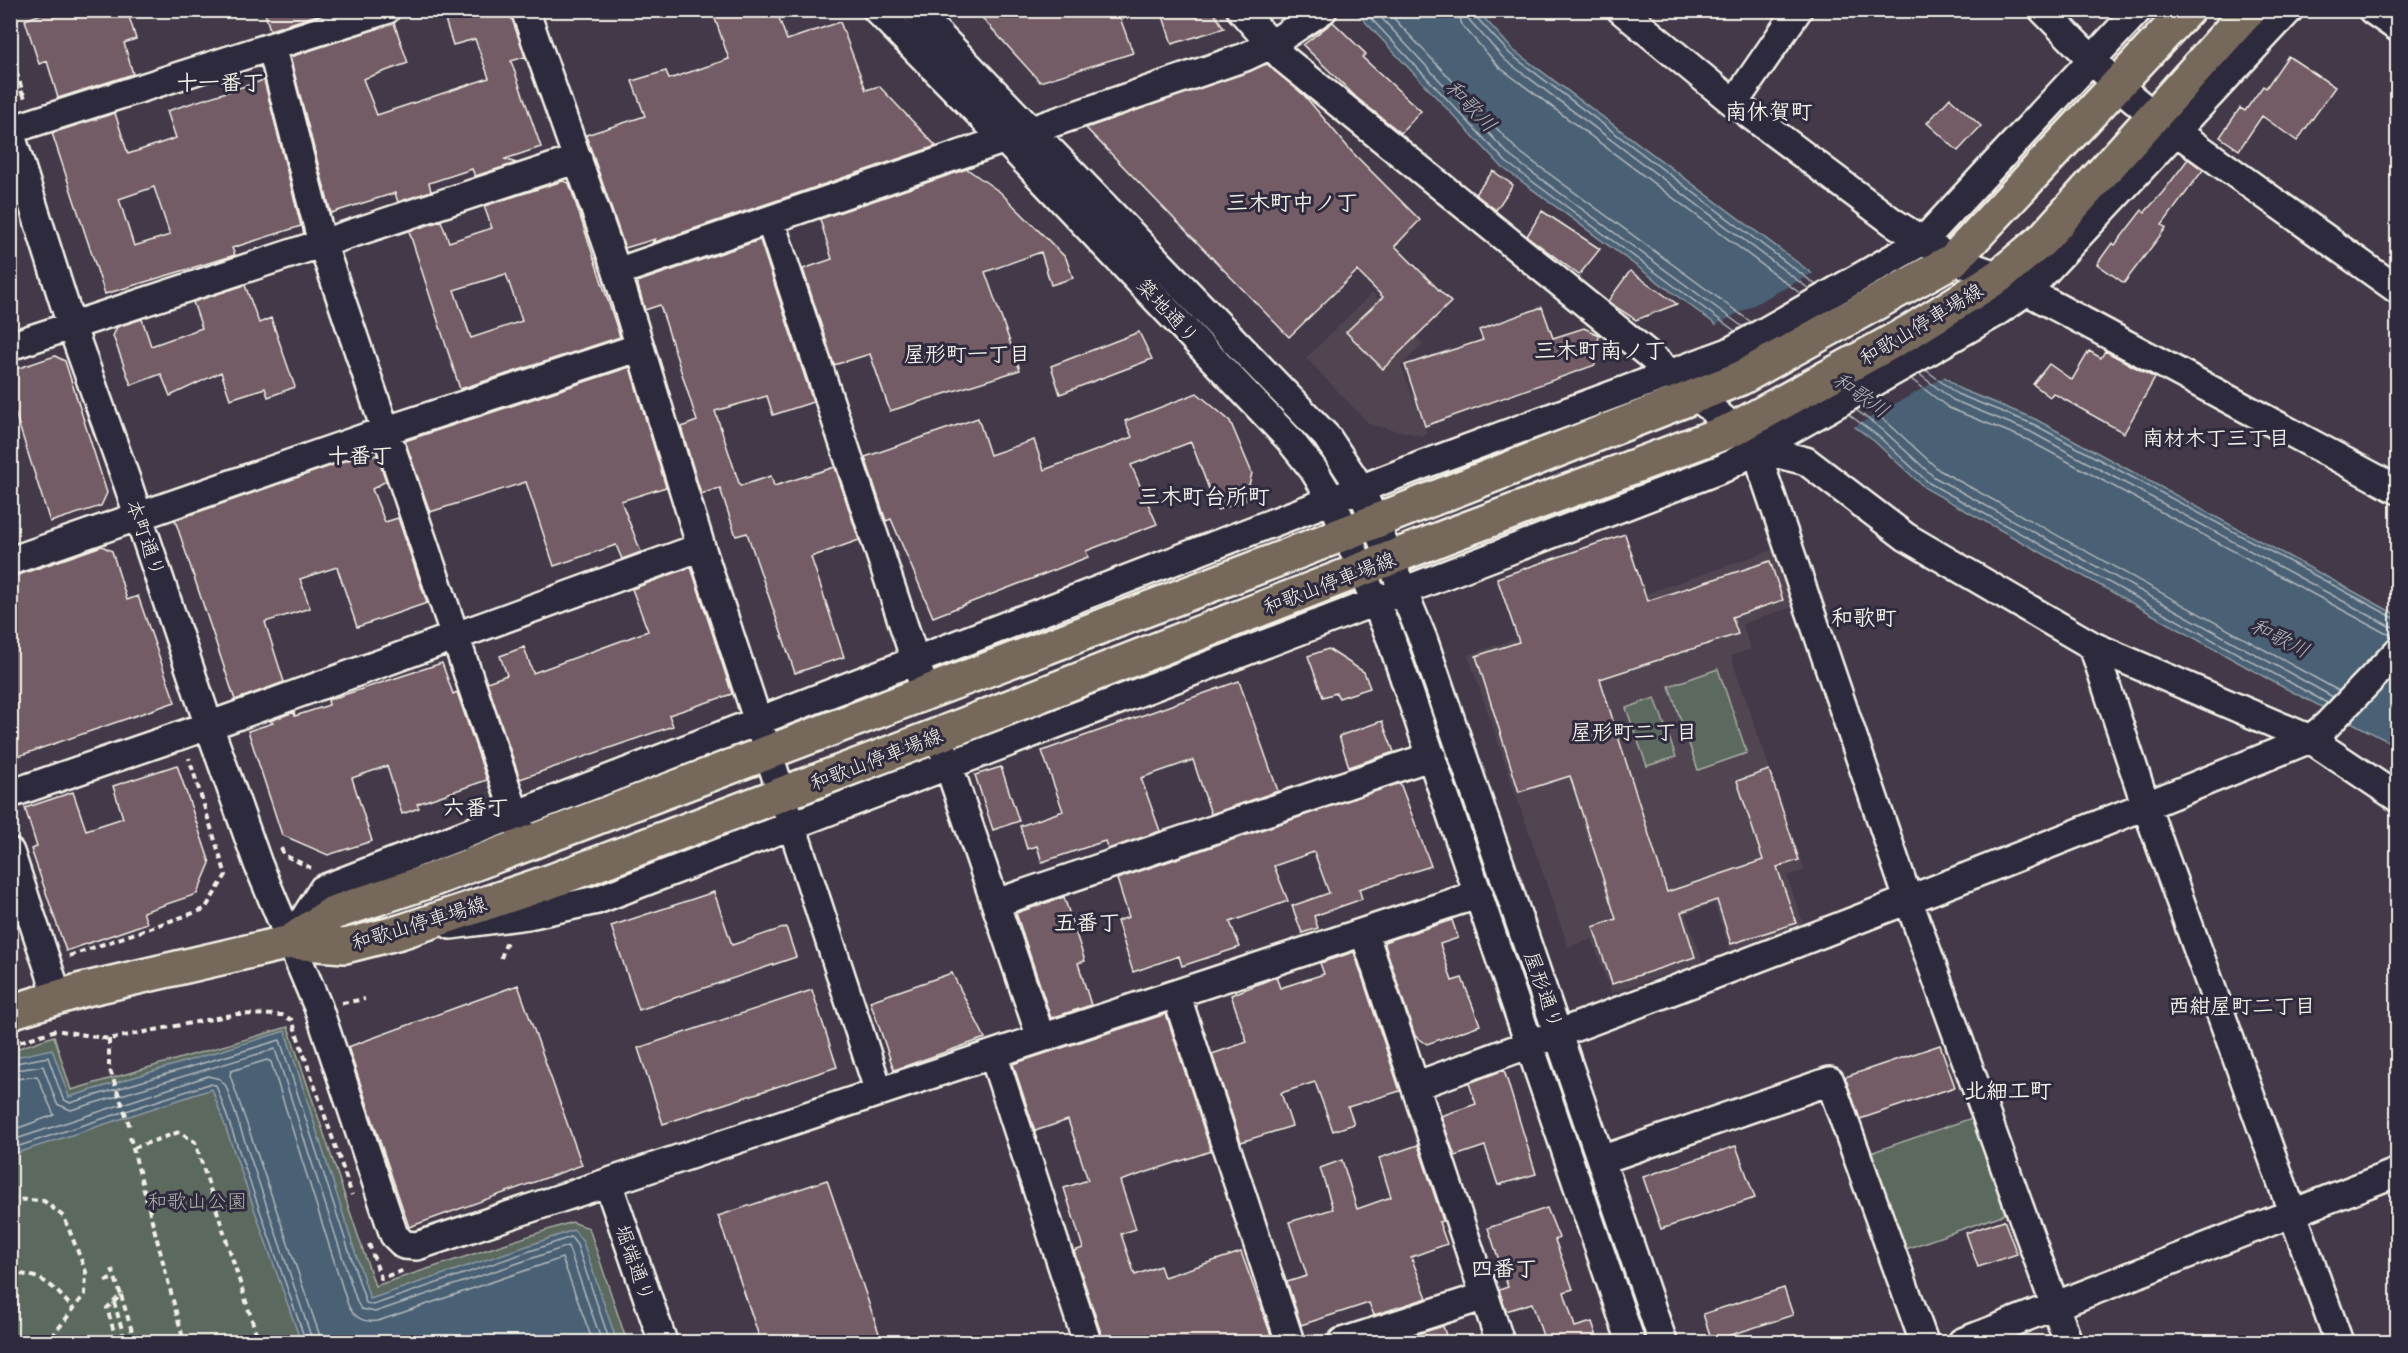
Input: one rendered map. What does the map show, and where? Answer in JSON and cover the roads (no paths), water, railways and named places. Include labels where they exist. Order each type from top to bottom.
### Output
[{"type":"main road","name":"和歌山停車場線","points":[[290,942],[333,913],[426,882],[520,829],[765,735],[926,692],[1361,527],[1695,396],[1741,362],[1872,304],[1953,260],[2187,10]]},
{"type":"main road","name":"和歌山停車場線","points":[[10,1012],[58,997],[290,942],[345,946],[400,932],[549,882],[783,793],[944,750],[1377,564],[1746,439],[1923,340],[2013,284],[2042,240],[2165,124],[2249,10]]},
{"type":"street","points":[[10,131],[272,49],[386,10]]},
{"type":"street","points":[[525,10],[616,272],[701,547],[765,735],[879,1092]]},
{"type":"street","name":"築地通り","points":[[877,10],[1005,140],[1289,439],[1313,469],[1332,500],[1361,527]]},
{"type":"street","name":"築地通り","points":[[915,10],[1327,437],[1361,489],[1361,527],[1377,564],[1404,591],[1423,639]]},
{"type":"street","points":[[1241,10],[1284,59],[1670,374],[1746,439],[1806,461],[1906,537],[2093,646],[2318,732],[2397,798]]},
{"type":"street","points":[[1621,10],[1734,103],[1893,222],[1953,260],[2013,284],[2397,490]]},
{"type":"street","points":[[1734,103],[1798,10]]},
{"type":"street","points":[[2043,10],[2117,85],[2165,124],[2397,290]]},
{"type":"street","points":[[765,735],[915,660],[1332,500],[1670,374],[1741,362],[1846,286],[1923,241],[2138,10]]},
{"type":"street","points":[[2165,124],[2289,10]]},
{"type":"street","points":[[2372,10],[2397,28]]},
{"type":"street","points":[[616,272],[1245,57],[1270,45],[1320,12]]},
{"type":"street","points":[[272,49],[322,243],[520,829]]},
{"type":"street","name":"本町通り","points":[[10,131],[71,325],[139,517],[209,726],[290,942],[318,1007],[394,1235],[404,1245],[417,1246],[1479,894]]},
{"type":"street","points":[[10,346],[578,159]]},
{"type":"street","points":[[771,220],[926,692]]},
{"type":"street","points":[[10,561],[384,431],[640,347]]},
{"type":"street","points":[[400,932],[528,915],[597,900],[794,825],[944,750],[1376,602],[1724,468],[1746,439]]},
{"type":"street","points":[[1746,439],[1764,475],[1908,899],[2068,1342]]},
{"type":"street","points":[[10,794],[209,726],[701,547]]},
{"type":"street","name":"築地通り","points":[[1377,564],[1376,602],[1396,654]]},
{"type":"street","name":"屋形通り","points":[[1423,639],[1663,1342]]},
{"type":"street","points":[[2093,646],[2146,806],[2339,1342]]},
{"type":"street","points":[[1415,1086],[1559,1034],[2146,806],[2318,732],[2397,651]]},
{"type":"street","name":"屋形通り","points":[[1396,654],[1631,1342]]},
{"type":"street","points":[[944,750],[1041,1038]]},
{"type":"street","points":[[996,903],[1432,756]]},
{"type":"street","points":[[10,852],[58,997]]},
{"type":"street","points":[[1364,932],[1500,1342]]},
{"type":"street","points":[[1176,994],[1290,1342]]},
{"type":"street","points":[[993,1054],[1087,1342]]},
{"type":"street","points":[[1601,1160],[1830,1081],[1923,1342]]},
{"type":"street","points":[[1962,1342],[2397,1172]]},
{"type":"street","name":"堀端通り","points":[[608,1183],[663,1342]]},
{"type":"street","points":[[1342,1342],[1485,1296]]},
{"type":"water","name":"和歌川","points":[[1355,11],[1478,11],[1513,50],[1801,265],[1960,389],[2035,419],[2397,615],[2397,746],[2279,685],[1925,488],[1874,441],[1502,167]]},
{"type":"water","points":[[285,1031],[370,1299],[574,1230],[583,1242],[617,1342],[301,1342],[212,1089],[11,1155],[11,1058],[52,1049],[69,1097]]},
{"type":"district","name":"十一番丁","points":[[220,82]]},
{"type":"district","name":"南休賀町","points":[[1769,111]]},
{"type":"district","name":"三木町中ノ丁","points":[[1292,202]]},
{"type":"district","name":"三木町南ノ丁","points":[[1600,350]]},
{"type":"district","name":"屋形町一丁目","points":[[967,354]]},
{"type":"district","name":"南材木丁三丁目","points":[[2216,438]]},
{"type":"district","name":"十番丁","points":[[360,455]]},
{"type":"district","name":"三木町台所町","points":[[1204,496]]},
{"type":"district","name":"和歌町","points":[[1864,617]]},
{"type":"district","name":"屋形町二丁目","points":[[1634,732]]},
{"type":"district","name":"六番丁","points":[[476,807]]},
{"type":"district","name":"五番丁","points":[[1087,922]]},
{"type":"district","name":"西紺屋町二丁目","points":[[2242,1006]]},
{"type":"district","name":"北細工町","points":[[2008,1090]]},
{"type":"district","name":"四番丁","points":[[1504,1268]]},
{"type":"park label","name":"和歌山公園","points":[[197,1201]]}]
